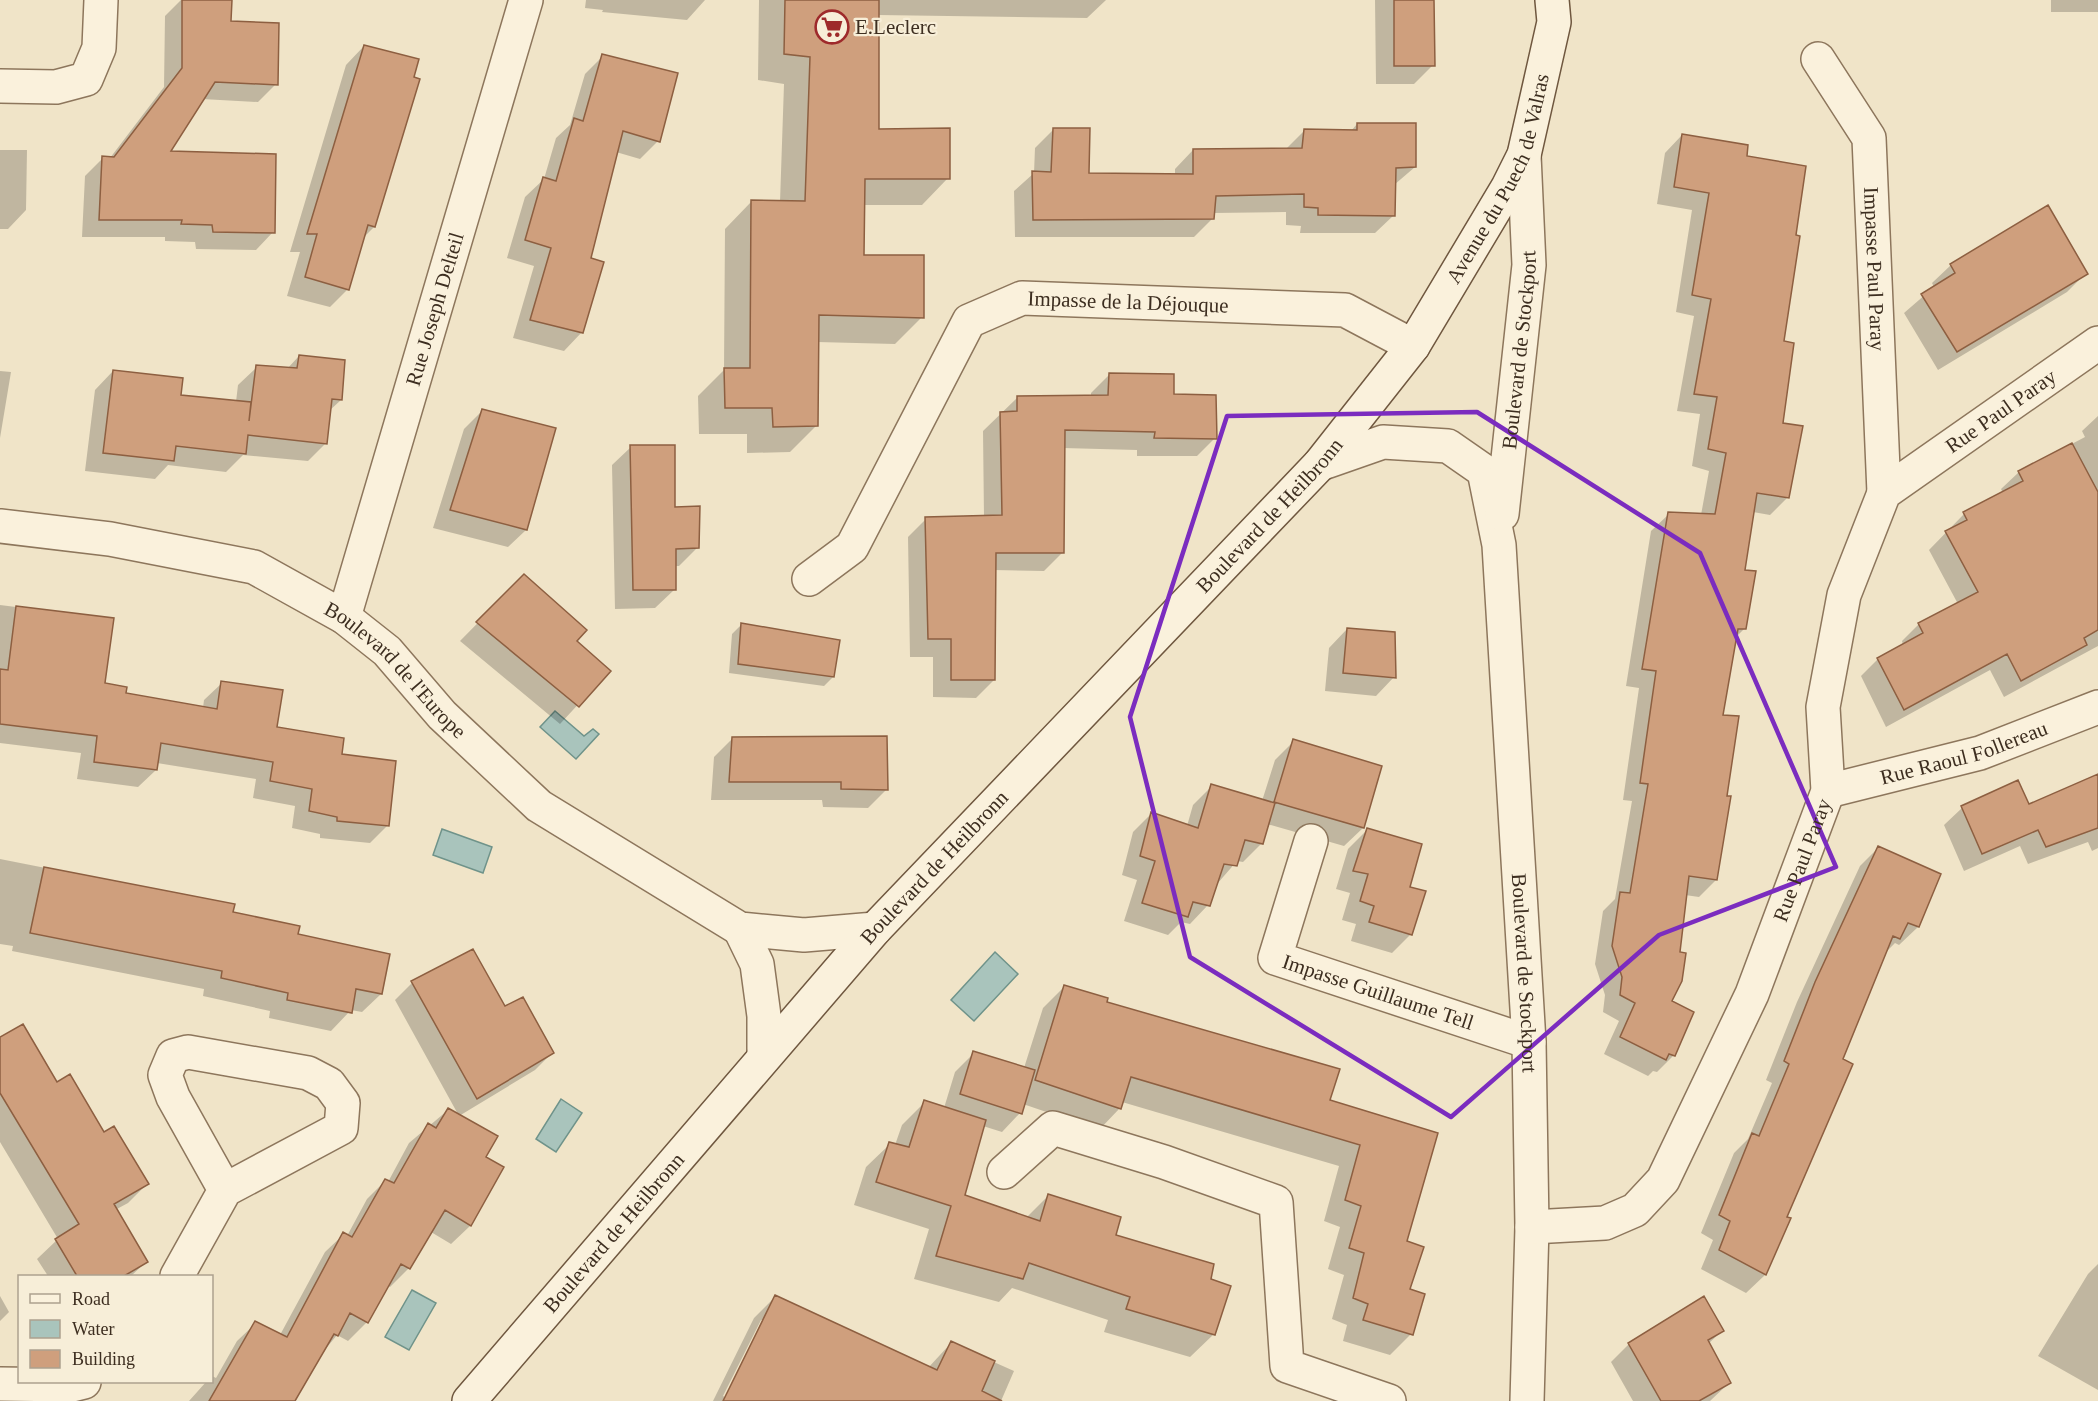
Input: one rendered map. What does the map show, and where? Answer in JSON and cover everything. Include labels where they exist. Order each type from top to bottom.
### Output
[{"type":"street","points":[[0,86],[56,87],[86,79],[99,48],[101,0]]},
{"type":"street","name":"Rue Joseph Delteil","points":[[344,617],[526,0]]},
{"type":"street","name":"Avenue du Puech de Valras","points":[[1413,346],[1508,187],[1524,155],[1554,22],[1552,0]]},
{"type":"street","name":"Impasse Paul Paray","points":[[1818,59],[1869,138],[1884,494]]},
{"type":"street","name":"Boulevard de Stockport","points":[[1499,545],[1529,265],[1524,155]]},
{"type":"street","name":"Impasse de la Déjouque","points":[[809,579],[852,547],[969,321],[1022,298],[1345,310],[1413,346]]},
{"type":"street","name":"Rue Paul Paray","points":[[1532,1227],[1605,1223],[1635,1210],[1663,1180],[1752,994],[1828,791],[1823,707],[1844,595],[1884,494],[2098,343]]},
{"type":"street","name":"Boulevard de Heilbronn","points":[[469,1401],[875,929],[1320,464],[1413,346]]},
{"type":"street","name":"Boulevard de Stockport","points":[[1320,464],[1383,442],[1448,446],[1484,471],[1499,545],[1529,1042],[1532,1227],[1527,1401]]},
{"type":"street","name":"Boulevard de l'Europe","points":[[0,526],[110,539],[254,567],[344,617],[387,651],[442,715],[539,806],[740,929],[804,935],[875,929]]},
{"type":"street","name":"Rue Raoul Follereau","points":[[1828,791],[1980,753],[2098,707]]},
{"type":"street","name":"Impasse Guillaume Tell","points":[[1311,842],[1275,958],[1529,1042]]},
{"type":"street","points":[[740,929],[757,964],[764,1016],[764,1057]]},
{"type":"street","points":[[178,1275],[225,1190],[341,1128],[343,1103],[329,1084],[308,1074],[188,1052],[173,1056],[165,1075],[173,1097],[225,1190]]},
{"type":"street","points":[[1004,1172],[1053,1128],[1164,1162],[1276,1202],[1287,1366],[1389,1401]]},
{"type":"street","points":[[0,1384],[72,1385],[80,1383]]},
{"type":"highlighted area","points":[[1477,412],[1700,553],[1836,867],[1659,935],[1451,1117],[1190,957],[1130,717],[1227,416]]},
{"type":"water","points":[[555,711],[584,736],[593,729],[599,734],[576,759],[540,727]]},
{"type":"water","points":[[442,829],[492,847],[483,873],[433,855]]},
{"type":"water","points":[[995,952],[1018,974],[974,1021],[951,1000]]},
{"type":"water","points":[[561,1099],[582,1113],[556,1152],[536,1139]]},
{"type":"water","points":[[412,1290],[436,1303],[409,1350],[385,1337]]},
{"type":"building","points":[[182,0],[232,0],[231,21],[279,23],[278,85],[215,82],[171,151],[276,154],[275,233],[213,232],[212,225],[181,224],[182,220],[99,220],[102,156],[114,157],[182,68]]},
{"type":"building","points":[[785,0],[879,0],[879,129],[950,128],[950,179],[865,179],[864,255],[924,255],[924,318],[819,315],[818,426],[773,427],[772,408],[725,408],[724,368],[750,368],[751,200],[805,201],[810,57],[784,54]]},
{"type":"building","points":[[1394,0],[1434,0],[1435,66],[1394,66]]},
{"type":"building","points":[[364,45],[419,59],[414,77],[420,79],[375,227],[368,225],[349,290],[305,277],[317,234],[307,234]]},
{"type":"building","points":[[602,54],[678,73],[660,142],[623,131],[591,258],[604,262],[583,333],[530,320],[551,248],[525,240],[543,177],[556,181],[574,118],[583,121]]},
{"type":"building","points":[[1357,123],[1416,123],[1416,167],[1396,168],[1395,216],[1318,215],[1318,208],[1304,207],[1304,194],[1216,196],[1214,219],[1033,220],[1032,171],[1051,172],[1053,128],[1090,128],[1089,173],[1193,174],[1193,149],[1302,148],[1304,129],[1357,130]]},
{"type":"building","points":[[1682,134],[1748,145],[1747,156],[1806,166],[1796,235],[1800,236],[1784,341],[1794,343],[1783,423],[1803,426],[1789,498],[1757,493],[1745,570],[1756,571],[1746,629],[1738,629],[1723,715],[1739,716],[1727,796],[1731,796],[1717,880],[1689,876],[1680,952],[1686,953],[1682,981],[1672,1001],[1694,1012],[1675,1056],[1669,1054],[1666,1060],[1620,1037],[1635,1003],[1620,995],[1622,977],[1612,946],[1620,892],[1630,893],[1648,784],[1640,783],[1656,671],[1642,669],[1668,512],[1715,514],[1726,453],[1708,449],[1717,397],[1694,394],[1711,299],[1692,295],[1709,193],[1674,187]]},
{"type":"building","points":[[2048,205],[2088,274],[1957,352],[1921,294],[1955,273],[1950,264]]},
{"type":"building","points":[[299,355],[345,360],[342,400],[332,399],[327,444],[248,435],[246,454],[176,446],[174,461],[103,453],[113,370],[183,378],[181,395],[251,402],[249,421],[256,365],[297,368]]},
{"type":"building","points":[[1109,373],[1174,374],[1174,394],[1216,395],[1217,439],[1154,438],[1155,432],[1065,430],[1064,553],[996,553],[995,680],[951,680],[951,639],[928,639],[925,517],[1002,515],[1000,412],[1017,411],[1017,396],[1108,395]]},
{"type":"building","points":[[482,409],[556,428],[527,530],[450,510]]},
{"type":"building","points":[[2072,443],[2098,492],[2098,630],[2084,638],[2087,645],[2021,681],[2007,654],[1904,710],[1877,658],[1923,633],[1918,623],[1978,592],[1945,531],[1967,520],[1963,512],[2023,481],[2018,471]]},
{"type":"building","points":[[630,445],[675,445],[675,507],[700,506],[699,548],[676,549],[676,590],[633,590]]},
{"type":"building","points":[[524,574],[587,630],[577,641],[611,671],[579,707],[476,622]]},
{"type":"building","points":[[16,606],[114,618],[105,683],[127,687],[126,693],[217,709],[221,681],[283,690],[277,727],[344,738],[342,754],[396,761],[389,826],[337,821],[337,817],[309,811],[312,789],[270,781],[273,762],[161,743],[157,770],[94,762],[97,736],[0,724],[0,669],[8,670]]},
{"type":"building","points":[[741,623],[840,640],[834,677],[738,664]]},
{"type":"building","points":[[1347,628],[1395,632],[1396,678],[1343,673]]},
{"type":"building","points":[[887,736],[888,790],[841,789],[841,782],[729,782],[732,737]]},
{"type":"building","points":[[1293,739],[1382,766],[1364,828],[1274,802]]},
{"type":"building","points":[[2098,774],[2098,828],[2046,847],[2038,830],[1982,854],[1961,806],[2018,780],[2029,804]]},
{"type":"building","points":[[1211,784],[1275,803],[1263,844],[1245,840],[1237,866],[1224,864],[1210,906],[1193,902],[1188,917],[1142,903],[1155,861],[1140,856],[1151,812],[1198,828]]},
{"type":"building","points":[[1367,828],[1422,844],[1410,887],[1426,891],[1412,935],[1369,922],[1374,906],[1360,901],[1368,874],[1353,871]]},
{"type":"building","points":[[1878,846],[1941,874],[1919,927],[1908,923],[1900,939],[1893,936],[1843,1059],[1853,1064],[1787,1217],[1791,1218],[1766,1275],[1719,1250],[1730,1221],[1719,1215],[1752,1133],[1759,1136],[1789,1064],[1784,1061],[1815,982]]},
{"type":"building","points":[[44,867],[235,904],[233,912],[300,926],[298,934],[390,954],[382,994],[356,989],[352,1013],[287,1000],[288,993],[221,978],[222,971],[30,933]]},
{"type":"building","points":[[473,949],[505,1006],[523,997],[554,1053],[477,1099],[411,981]]},
{"type":"building","points":[[1064,985],[1108,998],[1107,1002],[1340,1069],[1330,1100],[1438,1133],[1407,1241],[1424,1247],[1410,1289],[1425,1294],[1413,1335],[1363,1320],[1368,1304],[1353,1298],[1364,1253],[1349,1248],[1361,1206],[1345,1200],[1360,1145],[1131,1077],[1121,1109],[1035,1080]]},
{"type":"building","points":[[23,1024],[57,1082],[70,1074],[104,1132],[114,1126],[149,1184],[114,1204],[148,1262],[126,1275],[76,1275],[55,1239],[79,1224],[0,1093],[0,1037]]},
{"type":"building","points":[[973,1051],[1035,1070],[1022,1114],[960,1094]]},
{"type":"building","points":[[924,1100],[986,1120],[965,1195],[1040,1221],[1048,1194],[1121,1217],[1116,1235],[1214,1264],[1211,1279],[1231,1286],[1215,1335],[1126,1309],[1130,1297],[1029,1263],[1023,1279],[936,1256],[951,1206],[876,1182],[889,1142],[909,1147]]},
{"type":"building","points":[[448,1108],[498,1136],[486,1157],[504,1167],[471,1226],[445,1210],[410,1269],[401,1264],[368,1323],[350,1313],[338,1336],[334,1334],[295,1401],[209,1401],[255,1321],[287,1337],[343,1232],[352,1237],[385,1179],[394,1183],[428,1123],[436,1128]]},
{"type":"building","points":[[775,1295],[937,1370],[951,1341],[995,1361],[982,1391],[1002,1401],[723,1401]]},
{"type":"building","points":[[1704,1296],[1724,1331],[1708,1340],[1731,1383],[1699,1401],[1661,1401],[1628,1343]]},
{"type":"place","name":"E.Leclerc","points":[[832,27]]}]
